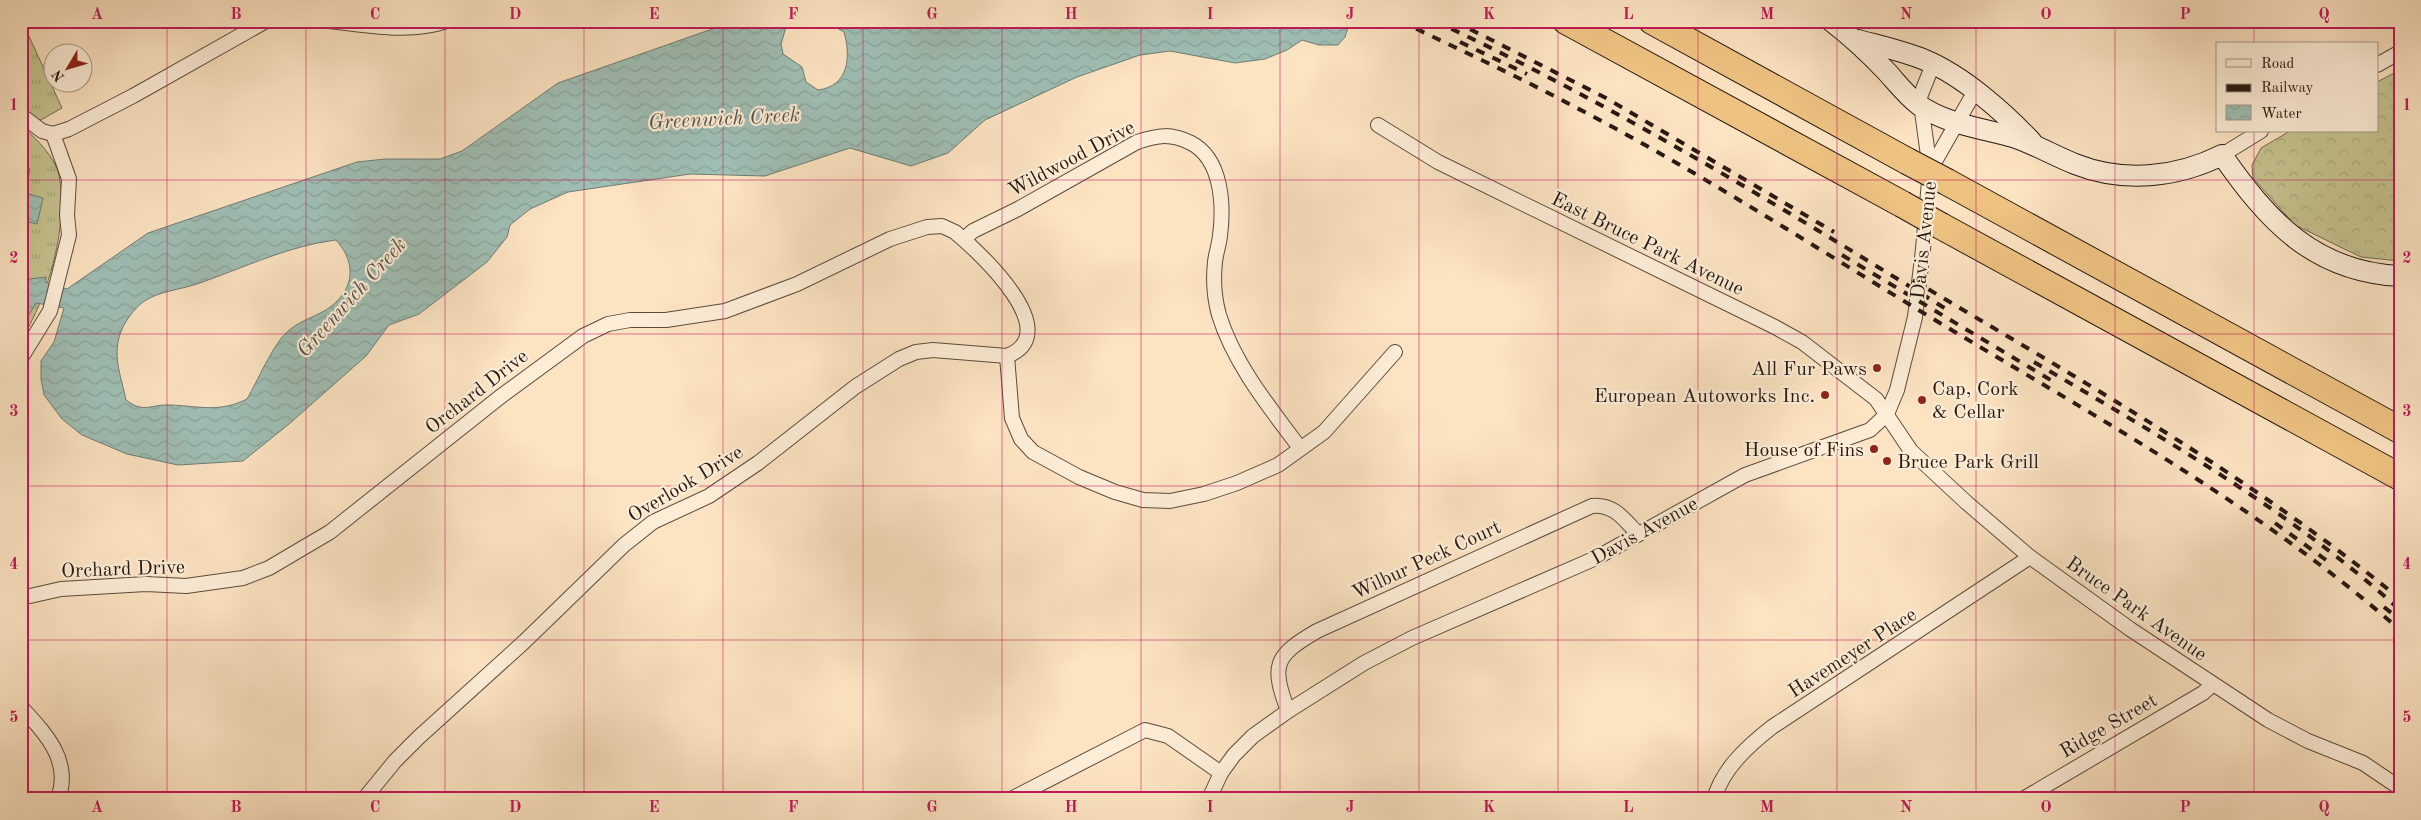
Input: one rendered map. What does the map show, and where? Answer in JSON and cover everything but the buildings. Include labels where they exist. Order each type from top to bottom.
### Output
[{"type":"highway","points":[[1566,21],[2400,477]]},
{"type":"highway","points":[[1652,21],[2400,430]]},
{"type":"main road","points":[[1831,21],[1854,39],[1920,106],[1955,123],[2033,144],[2076,164],[2101,172],[2133,176],[2169,174],[2194,168],[2222,155],[2272,218],[2306,247],[2324,258],[2362,272],[2400,276]]},
{"type":"main road","points":[[1854,39],[1900,51],[1933,64],[1975,91],[2005,115],[2033,144]]},
{"type":"street","points":[[21,114],[42,131],[53,134],[69,129],[133,96],[266,21]]},
{"type":"street","points":[[328,21],[397,28],[431,26],[448,21]]},
{"type":"street","points":[[2378,64],[2400,52]]},
{"type":"street","name":"Davis Avenue","points":[[1209,799],[1221,773],[1234,755],[1253,736],[1288,711],[1364,663],[1412,638],[1547,581],[1638,534],[1745,475],[1870,430],[1887,414],[1897,390],[1915,317],[1923,250],[1928,171],[1920,106],[1921,90],[1933,64]]},
{"type":"street","name":"Davis Avenue","points":[[1928,171],[1975,91]]},
{"type":"street","name":"East Bruce Park Avenue","points":[[1378,125],[1438,162],[1795,338],[1876,399],[1887,414]]},
{"type":"street","points":[[2222,155],[2259,132]]},
{"type":"street","points":[[21,358],[50,311],[69,235],[67,215],[70,194],[65,164],[57,150],[53,134]]},
{"type":"street","name":"Wildwood Drive","points":[[964,239],[973,231],[1026,204],[1137,142],[1158,135],[1170,135],[1197,146],[1206,154],[1217,175],[1220,235],[1214,280],[1219,316],[1238,358],[1300,448]]},
{"type":"street","name":"Orchard Drive","points":[[21,598],[71,588],[146,584],[186,586],[243,578],[295,554],[330,532],[500,397],[583,336],[608,324],[630,320],[666,320],[725,311],[797,284],[890,239],[927,227],[942,226],[964,239]]},
{"type":"street","points":[[964,239],[1015,295],[1024,310],[1028,322],[1024,345],[1016,352],[1007,356],[1012,418],[1021,439],[1033,452],[1047,460],[1115,492],[1143,500],[1170,501],[1204,494],[1261,474],[1278,465],[1324,432],[1396,352]]},
{"type":"street","name":"Overlook Drive","points":[[364,799],[395,761],[419,737],[524,642],[624,545],[653,522],[709,496],[758,463],[855,387],[899,359],[916,352],[933,350],[1007,356]]},
{"type":"street","name":"Bruce Park Avenue","points":[[1887,414],[1911,451],[1968,503],[2030,556],[2130,629],[2212,685],[2287,732],[2363,763],[2400,788]]},
{"type":"street","name":"Wilbur Peck Court","points":[[1288,711],[1278,686],[1278,667],[1281,659],[1292,645],[1316,631],[1592,506],[1603,505],[1614,509],[1638,534]]},
{"type":"street","name":"Havemeyer Place","points":[[1714,799],[1724,776],[1735,762],[1753,743],[1772,728],[2030,556]]},
{"type":"street","name":"Ridge Street","points":[[2023,799],[2203,693],[2212,685]]},
{"type":"street","points":[[21,707],[41,729],[56,751],[62,764],[63,779],[58,799]]},
{"type":"street","points":[[1011,799],[1145,730],[1168,736],[1221,773]]},
{"type":"green space","points":[[22,21],[42,64],[42,92],[55,92],[62,108],[25,129],[45,150],[57,169],[61,195],[61,216],[54,260],[48,283],[31,323],[21,340]]},
{"type":"green space","points":[[2400,70],[2400,261],[2361,257],[2295,225],[2253,178],[2252,165],[2261,148],[2288,132],[2378,132],[2378,81]]},
{"type":"water","name":"Greenwich Creek","points":[[735,21],[797,21],[786,27],[781,44],[783,54],[802,67],[806,82],[818,90],[836,83],[842,76],[847,60],[844,32],[825,21],[1294,21],[1302,28],[1312,21],[1350,21],[1345,37],[1338,45],[1319,45],[1302,40],[1287,50],[1265,59],[1235,63],[1170,51],[1140,55],[1077,77],[985,120],[948,153],[911,166],[850,148],[765,176],[690,174],[568,192],[530,209],[510,225],[507,237],[487,262],[419,314],[389,325],[366,356],[289,424],[243,461],[178,465],[127,454],[82,435],[62,419],[44,395],[41,379],[41,361],[54,342],[64,308],[36,303],[26,319],[21,323],[21,280],[46,277],[45,282],[67,289],[148,233],[357,162],[385,159],[440,159],[462,151],[558,83]],"holes":[[[336,240],[348,259],[350,277],[342,295],[326,310],[300,323],[286,333],[271,355],[247,399],[228,406],[209,408],[170,405],[138,407],[126,400],[118,364],[117,347],[122,329],[128,318],[143,302],[156,295],[197,284],[300,247]]]},
{"type":"water","points":[[21,167],[30,169],[25,193],[43,198],[37,224],[21,220]]},
{"type":"railway","points":[[1400,21],[1553,96],[1666,157],[2115,428],[2174,464],[2290,543],[2346,585],[2400,630]]},
{"type":"railway","points":[[1435,21],[1568,87],[1697,159],[1825,234],[1951,312]]},
{"type":"railway","points":[[1454,21],[1606,98],[1834,232]]},
{"type":"railway","points":[[1460,42],[1527,74]]},
{"type":"railway","points":[[1842,255],[2054,382]]},
{"type":"railway","points":[[1913,280],[2101,392],[2224,470],[2343,554],[2400,599]]},
{"type":"railway","points":[[2034,362],[2176,447],[2270,508],[2315,540],[2400,610]]},
{"type":"railway","points":[[2275,523],[2326,560]]},
{"type":"railway","points":[[2384,607],[2400,620]]},
{"type":"place","name":"All Fur Paws","points":[[1877,368]]},
{"type":"place","name":"European Autoworks Inc.","points":[[1825,395]]},
{"type":"place","name":"Cap, Cork & Cellar","points":[[1922,400]]},
{"type":"place","name":"House of Fins","points":[[1874,449]]},
{"type":"place","name":"Bruce Park Grill","points":[[1887,461]]}]
